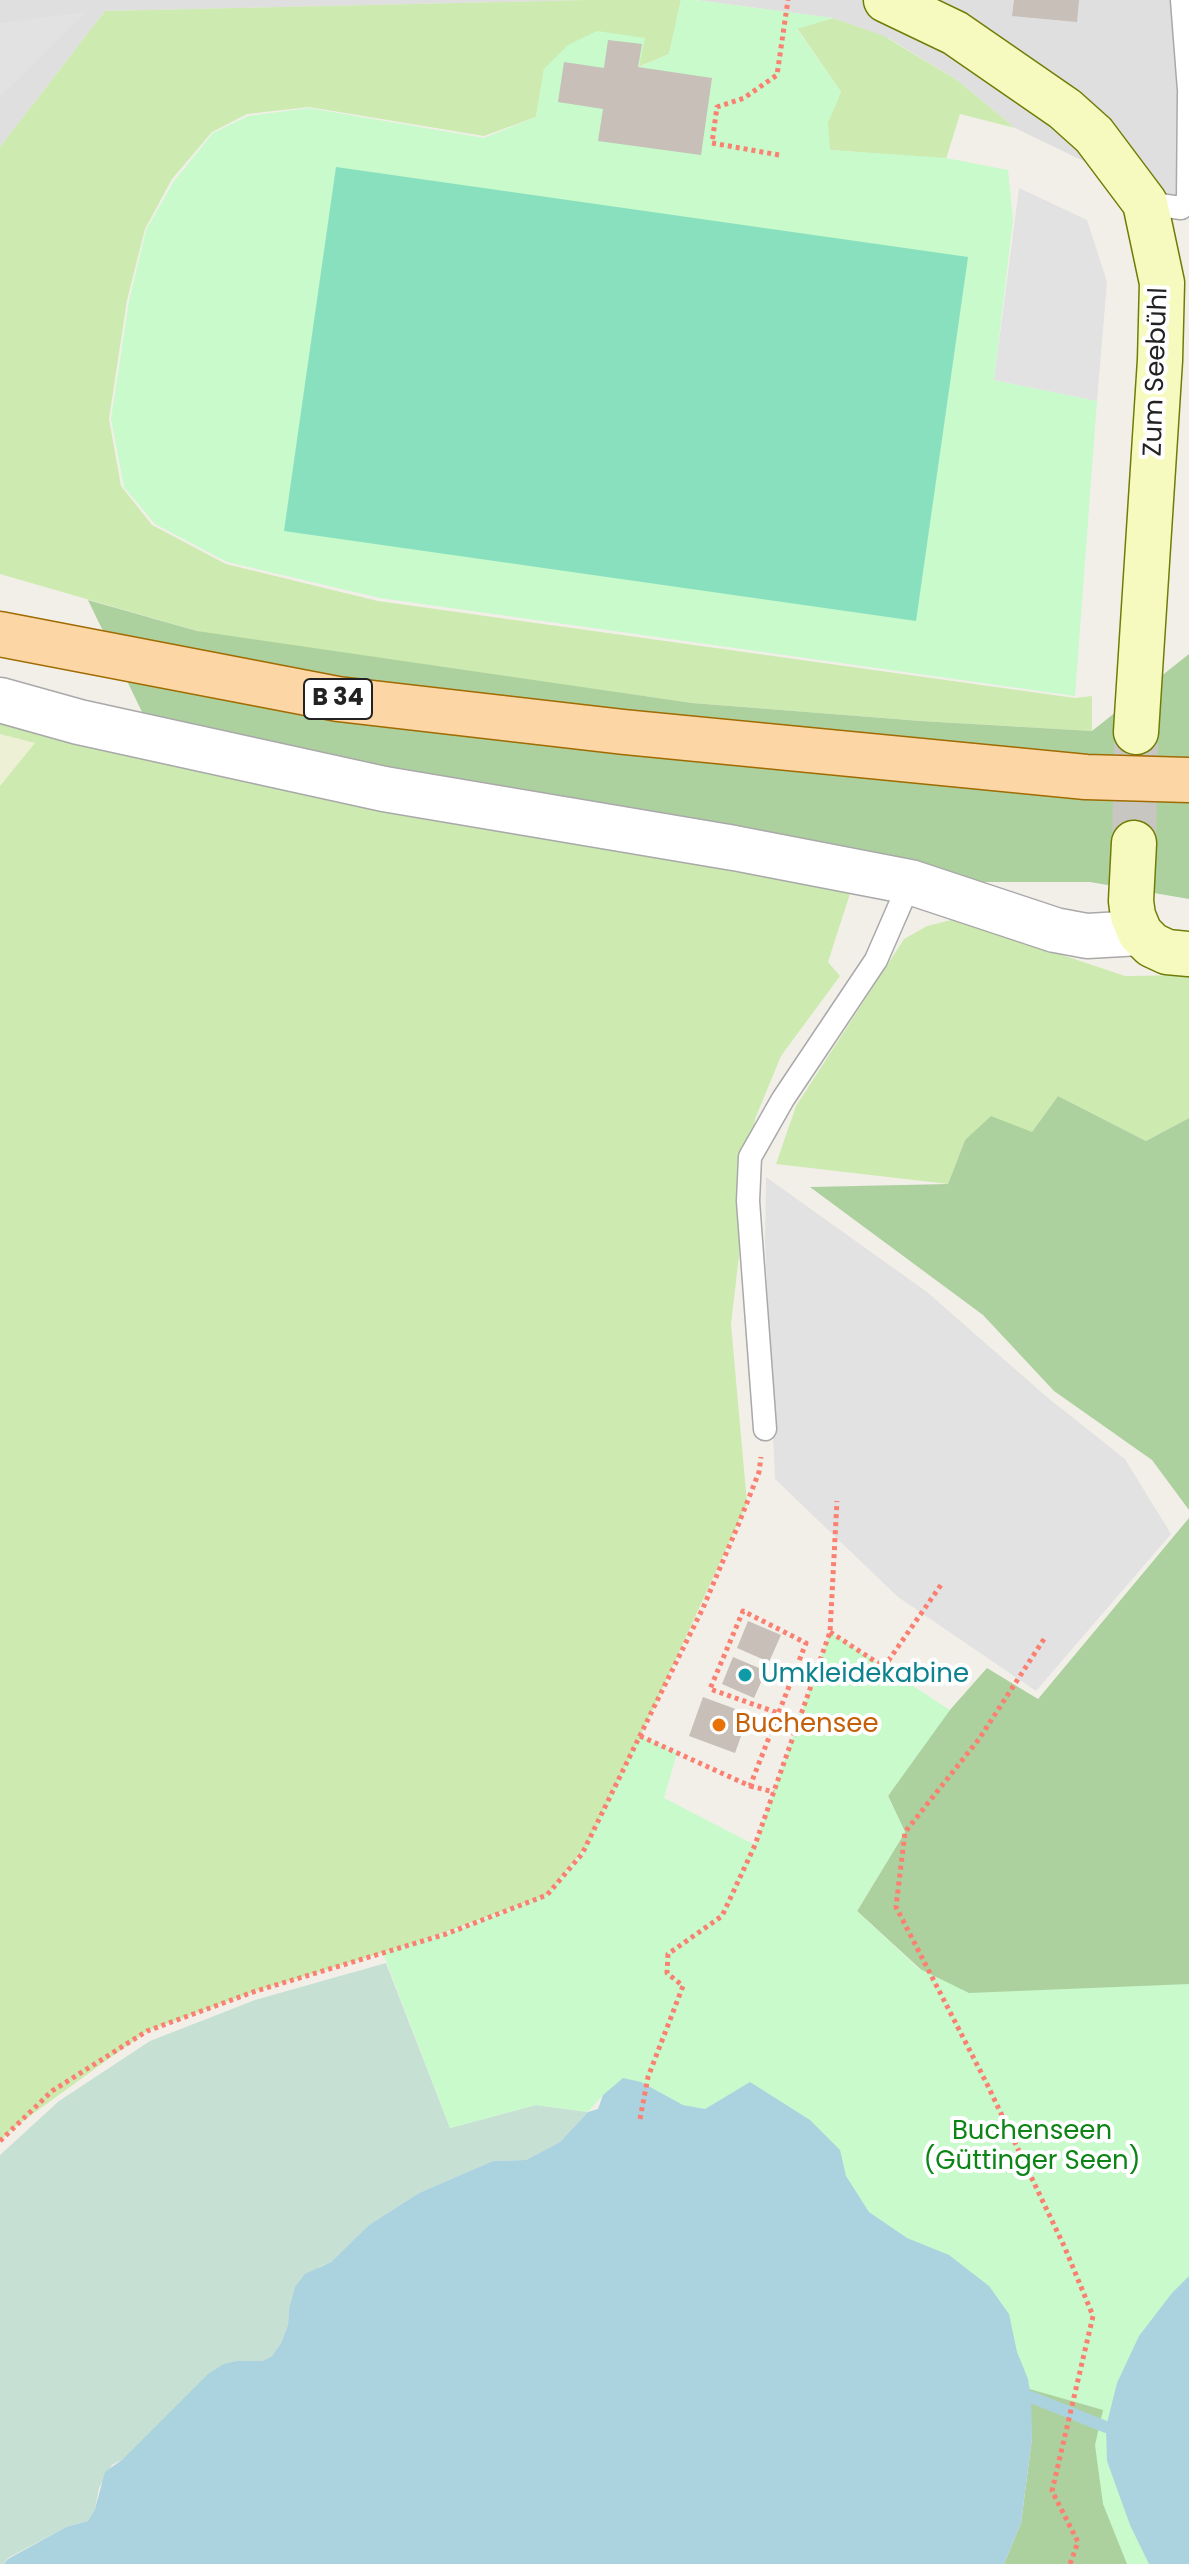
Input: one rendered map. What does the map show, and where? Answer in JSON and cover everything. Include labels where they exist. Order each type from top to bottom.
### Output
[{"type":"main road","name":"Zum Seebühl","points":[[886,0],[955,33],[1065,109],[1094,135],[1145,203],[1162,283],[1136,732]]},
{"type":"main road","name":"B 34","points":[[0,634],[338,699],[624,732],[1071,776],[1189,780]]},
{"type":"main road","points":[[1134,843],[1131,901],[1140,933],[1152,945],[1167,952],[1189,954]]},
{"type":"street","points":[[0,700],[79,722],[384,789],[734,848],[910,882],[1055,930],[1087,936],[1140,933]]},
{"type":"lane","points":[[1145,203],[1181,208],[1188,199],[1189,92],[1182,0]]},
{"type":"lane","points":[[765,1429],[748,1201],[750,1157],[783,1099],[876,960],[910,882]]},
{"type":"path","points":[[779,155],[712,143],[717,107],[744,98],[777,75],[788,0]]},
{"type":"path","points":[[0,2141],[52,2091],[147,2031],[256,1991],[446,1934],[547,1895],[582,1854],[703,1608],[759,1472],[765,1429]]},
{"type":"path","points":[[640,2119],[648,2077],[683,1986],[667,1973],[668,1954],[722,1916],[755,1845],[830,1632],[837,1501]]},
{"type":"path","points":[[830,1632],[884,1667],[943,1582]]},
{"type":"path","points":[[750,1786],[806,1643],[743,1611],[710,1689],[778,1713]]},
{"type":"path","points":[[1044,1639],[979,1739],[905,1832],[896,1907],[987,2084],[1065,2248],[1093,2316],[1052,2491],[1078,2542],[1070,2564]]},
{"type":"path","points":[[640,1736],[750,1786],[774,1792]]},
{"type":"shaded area","points":[[0,0],[589,0],[105,11],[0,147]]},
{"type":"shaded area","points":[[696,0],[1189,0],[1181,208],[1015,128],[957,80],[890,39],[833,18]]},
{"type":"shaded area","points":[[86,12],[0,97],[0,23]]},
{"type":"shaded area","points":[[1019,188],[1087,220],[1107,282],[1097,401],[994,380]]},
{"type":"shaded area","points":[[766,1177],[927,1292],[1048,1398],[1125,1459],[1171,1534],[1036,1691],[898,1597],[775,1479],[765,1240]]},
{"type":"green space","points":[[681,0],[669,54],[638,67],[544,69],[536,117],[484,136],[309,107],[247,114],[212,132],[172,179],[145,229],[127,300],[109,419],[121,486],[152,525],[226,564],[378,601],[1075,698],[1092,696],[1092,731],[692,703],[218,637],[0,574],[0,147],[105,11]]},
{"type":"green space","points":[[681,0],[833,18],[797,29],[841,92],[828,123],[830,150],[946,158],[1008,170],[1013,220],[994,380],[1097,401],[1075,696],[380,598],[227,562],[155,524],[124,487],[111,419],[129,301],[146,230],[174,181],[213,133],[248,116],[309,108],[484,138],[536,117],[544,69],[568,45],[597,31],[645,38],[639,67],[669,54]]},
{"type":"green space","points":[[833,18],[884,36],[957,80],[1015,128],[960,114],[946,159],[830,150],[827,123],[841,92],[797,28]]},
{"type":"green space","points":[[336,167],[968,257],[916,621],[284,531]]},
{"type":"green space","points":[[88,600],[197,631],[692,703],[1092,731],[1189,654],[1189,899],[1090,882],[910,882],[155,739]]},
{"type":"green space","points":[[0,700],[857,872],[828,962],[840,976],[781,1056],[755,1119],[731,1324],[747,1503],[587,1845],[547,1895],[421,1941],[256,1991],[147,2031],[12,2129],[0,2141],[0,786],[35,743],[0,734]]},
{"type":"green space","points":[[0,734],[36,743],[0,786]]},
{"type":"green space","points":[[955,919],[1125,976],[1189,975],[1189,1118],[1146,1141],[1058,1096],[1032,1132],[965,1140],[948,1184],[776,1164],[796,1106],[904,939],[927,926]]},
{"type":"green space","points":[[1058,1096],[1146,1141],[1189,1118],[1189,1510],[1152,1460],[1054,1391],[983,1315],[810,1187],[948,1184],[965,1140],[991,1116],[1032,1132]]},
{"type":"green space","points":[[1189,1518],[1189,2153],[1082,2117],[857,1911],[905,1832],[888,1796],[926,1737],[987,1668],[1038,1699]]},
{"type":"green space","name":"Buchenseen (Güttinger Seen)","points":[[830,1632],[950,1710],[888,1796],[905,1832],[857,1911],[918,1968],[969,1993],[1189,1984],[1189,2564],[1127,2564],[1103,2504],[1095,2445],[1103,2410],[1012,2384],[893,2229],[869,2212],[855,2190],[749,2083],[705,2109],[683,2105],[641,2082],[603,2095],[588,2112],[536,2105],[450,2128],[383,1953],[460,1929],[547,1895],[582,1854],[640,1736],[677,1753],[664,1798],[755,1845]]},
{"type":"green space","points":[[386,1963],[450,2128],[536,2105],[588,2112],[560,2142],[526,2160],[493,2161],[419,2193],[369,2225],[331,2262],[319,2267],[289,2309],[288,2325],[272,2356],[252,2362],[112,2465],[99,2488],[95,2509],[88,2521],[66,2527],[0,2564],[0,2155],[59,2101],[150,2041],[255,2000]]},
{"type":"green space","points":[[1080,2158],[1149,2564],[1004,2564],[1021,2523],[1032,2438],[1028,2379]]},
{"type":"water","points":[[623,2078],[641,2082],[683,2105],[705,2109],[750,2082],[810,2120],[840,2150],[846,2176],[869,2212],[907,2238],[949,2255],[989,2286],[1009,2314],[1031,2397],[1032,2438],[1021,2523],[1004,2564],[4,2564],[66,2527],[88,2521],[95,2509],[105,2472],[123,2459],[208,2374],[224,2364],[262,2361],[272,2356],[288,2325],[295,2287],[305,2274],[331,2262],[369,2225],[419,2193],[493,2161],[526,2160],[560,2142],[588,2112],[598,2109],[603,2095]]},
{"type":"water","points":[[1189,2276],[1189,2564],[1149,2564],[1130,2525],[1107,2461],[1106,2427],[1117,2383],[1139,2336]]},
{"type":"building","points":[[1014,0],[1079,0],[1077,22],[1012,16]]},
{"type":"building","points":[[608,40],[642,44],[638,67],[712,78],[701,155],[598,141],[603,109],[558,102],[564,62],[604,68]]},
{"type":"building","points":[[748,1621],[781,1635],[769,1662],[737,1648]]},
{"type":"building","name":"Umkleidekabine","points":[[733,1657],[766,1671],[754,1698],[722,1684]]},
{"type":"building","name":"Buchensee","points":[[703,1697],[749,1714],[735,1753],[689,1736]]},
{"type":"waterway","points":[[1031,2397],[1106,2427]]},
{"type":"tunnel","points":[[1134,843],[1136,743]]},
{"type":"place","name":"Umkleidekabine","points":[[745,1675]]},
{"type":"place","name":"Buchensee","points":[[719,1725]]}]
